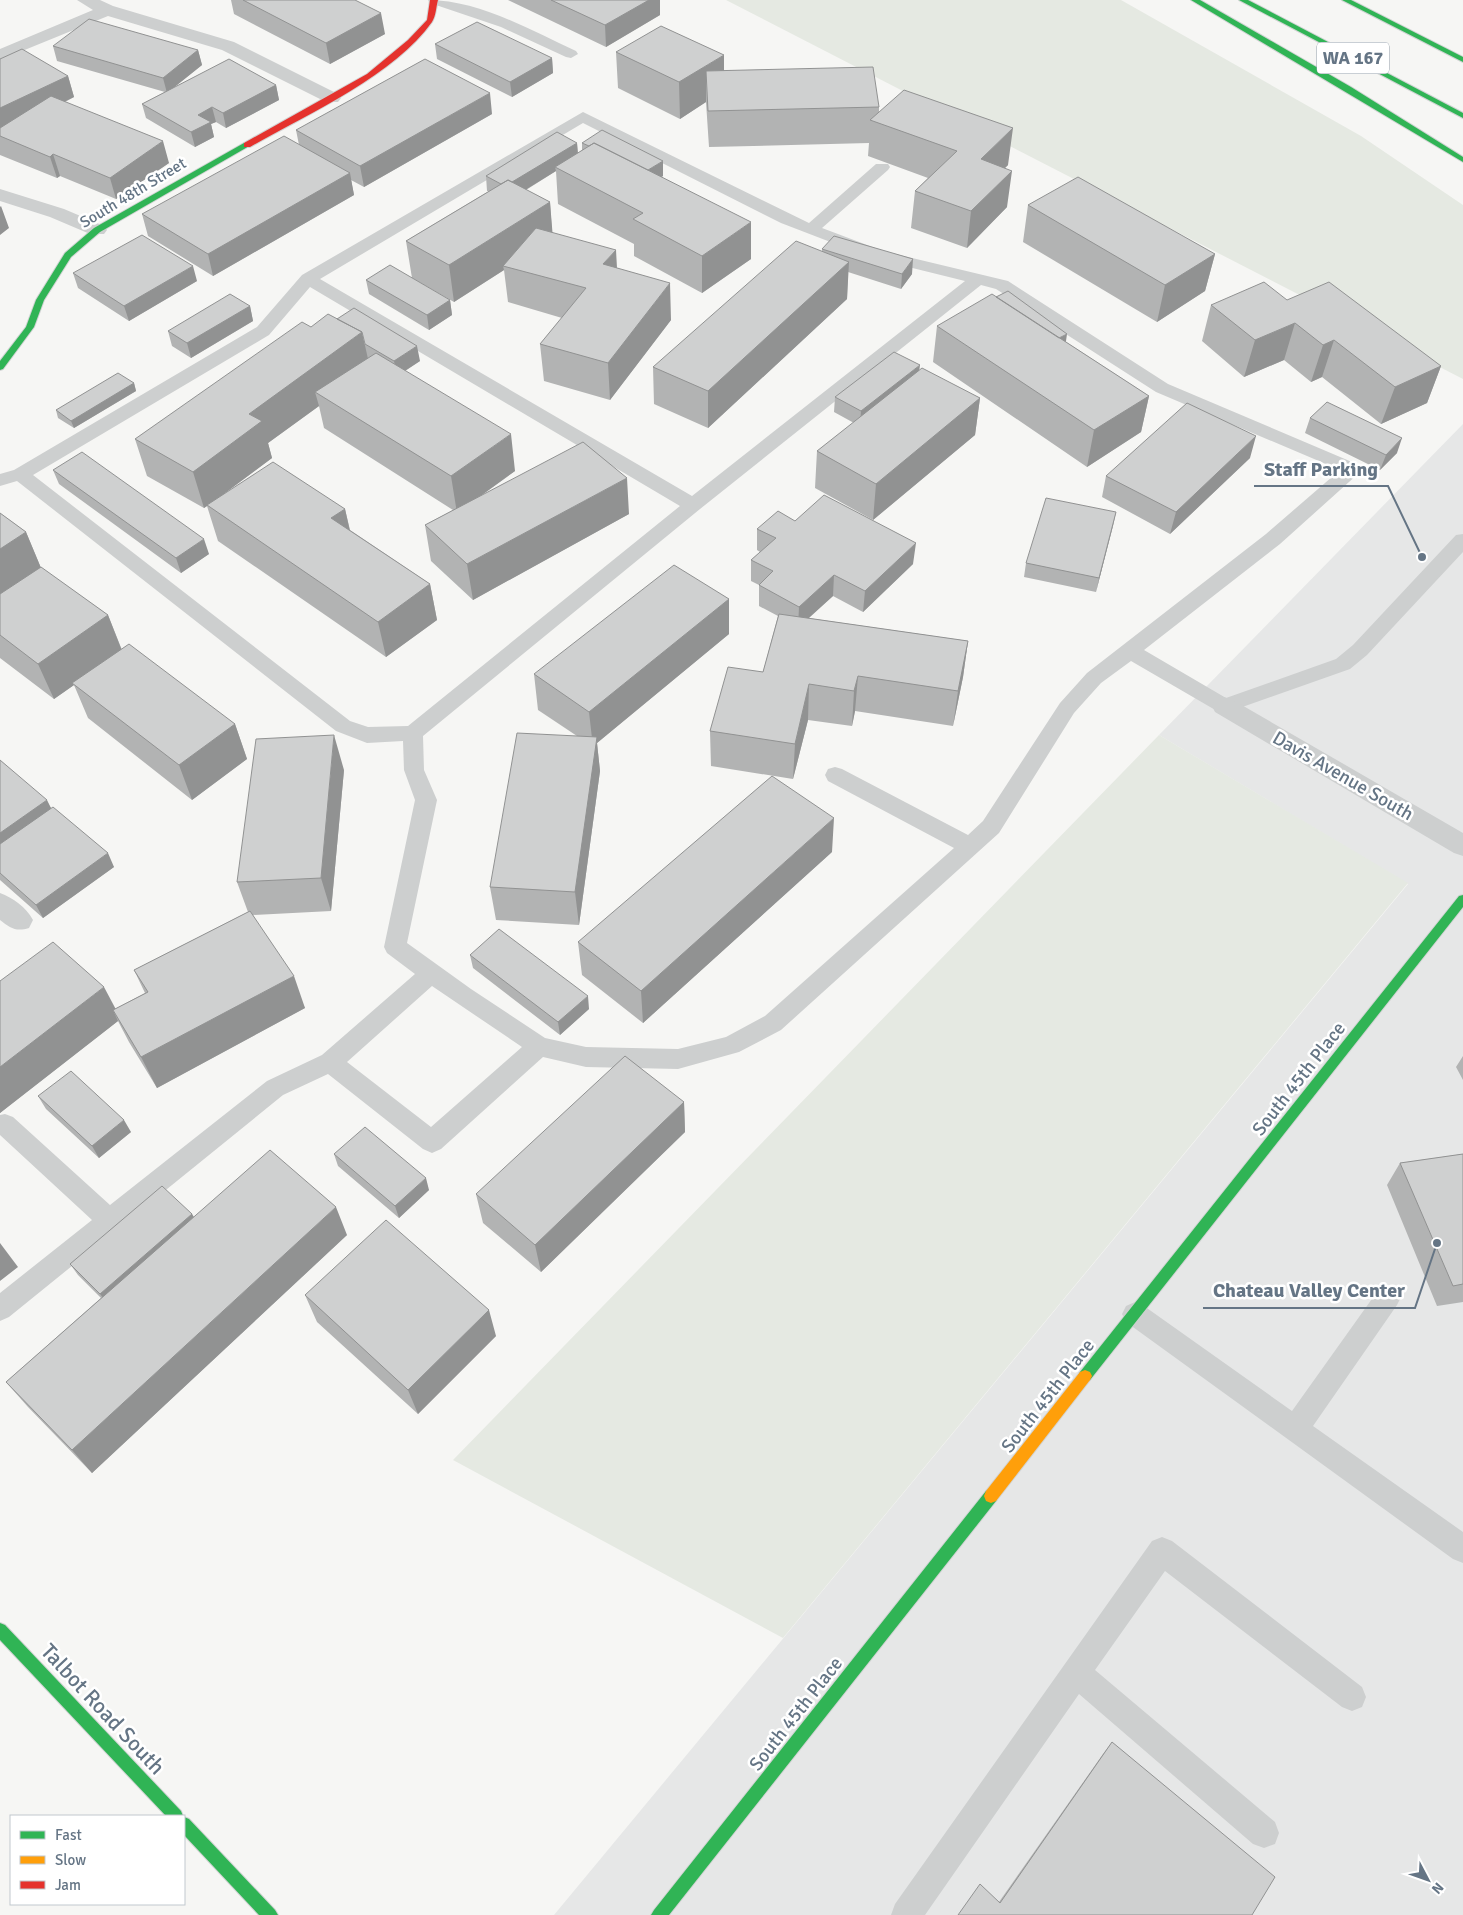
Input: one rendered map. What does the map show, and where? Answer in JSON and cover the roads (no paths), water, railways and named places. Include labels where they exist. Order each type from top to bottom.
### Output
[{"type":"main road","name":"South 48th Street","points":[[0,367],[17,347],[30,327],[40,300],[68,255],[97,230],[370,76],[411,42],[430,20],[435,0]]},
{"type":"main road","points":[[1195,0],[1348,89],[1463,160]]},
{"type":"main road","name":"WA 167","points":[[1243,0],[1463,116]]},
{"type":"main road","name":"WA 167","points":[[1346,0],[1463,60]]},
{"type":"main road","name":"South 45th Place","points":[[659,1915],[1463,899]]},
{"type":"main road","name":"Talbot Road South","points":[[0,1630],[175,1815]]},
{"type":"main road","points":[[185,1825],[270,1915]]},
{"type":"street","points":[[86,0],[107,10],[228,46],[332,98]]},
{"type":"street","points":[[0,55],[107,10]]},
{"type":"street","points":[[0,194],[57,213],[97,230]]},
{"type":"street","name":"Davis Avenue South","points":[[1224,706],[1463,846]]},
{"type":"lane","points":[[435,0],[506,24],[571,54]]},
{"type":"lane","points":[[0,480],[20,474],[263,331],[308,279],[583,117],[787,220],[878,255],[1002,285],[1162,388],[1353,469],[1273,539],[1094,678],[1067,708],[1037,758],[991,826],[773,1024],[731,1045],[678,1059],[586,1057],[539,1046],[431,973],[395,946],[426,800],[414,770],[413,733]]},
{"type":"lane","points":[[811,229],[882,167]]},
{"type":"lane","points":[[308,279],[692,505]]},
{"type":"lane","points":[[20,474],[343,726],[367,735],[413,733],[692,505],[978,279]]},
{"type":"lane","points":[[1130,651],[1224,706],[1343,664],[1360,650],[1463,540]]},
{"type":"lane","points":[[835,775],[969,846]]},
{"type":"lane","points":[[0,1309],[275,1088],[330,1062],[431,973]]},
{"type":"lane","points":[[330,1062],[432,1142],[539,1046]]},
{"type":"lane","points":[[5,1124],[109,1220]]},
{"type":"lane","points":[[1295,1429],[1388,1297]]},
{"type":"lane","points":[[1135,1314],[1463,1550]]},
{"type":"lane","points":[[906,1915],[1162,1551],[1352,1697]]},
{"type":"lane","points":[[1076,1674],[1264,1832]]},
{"type":"place","name":"Staff Parking","points":[[1422,557]]},
{"type":"place","name":"Chateau Valley Center","points":[[1437,1243]]}]
